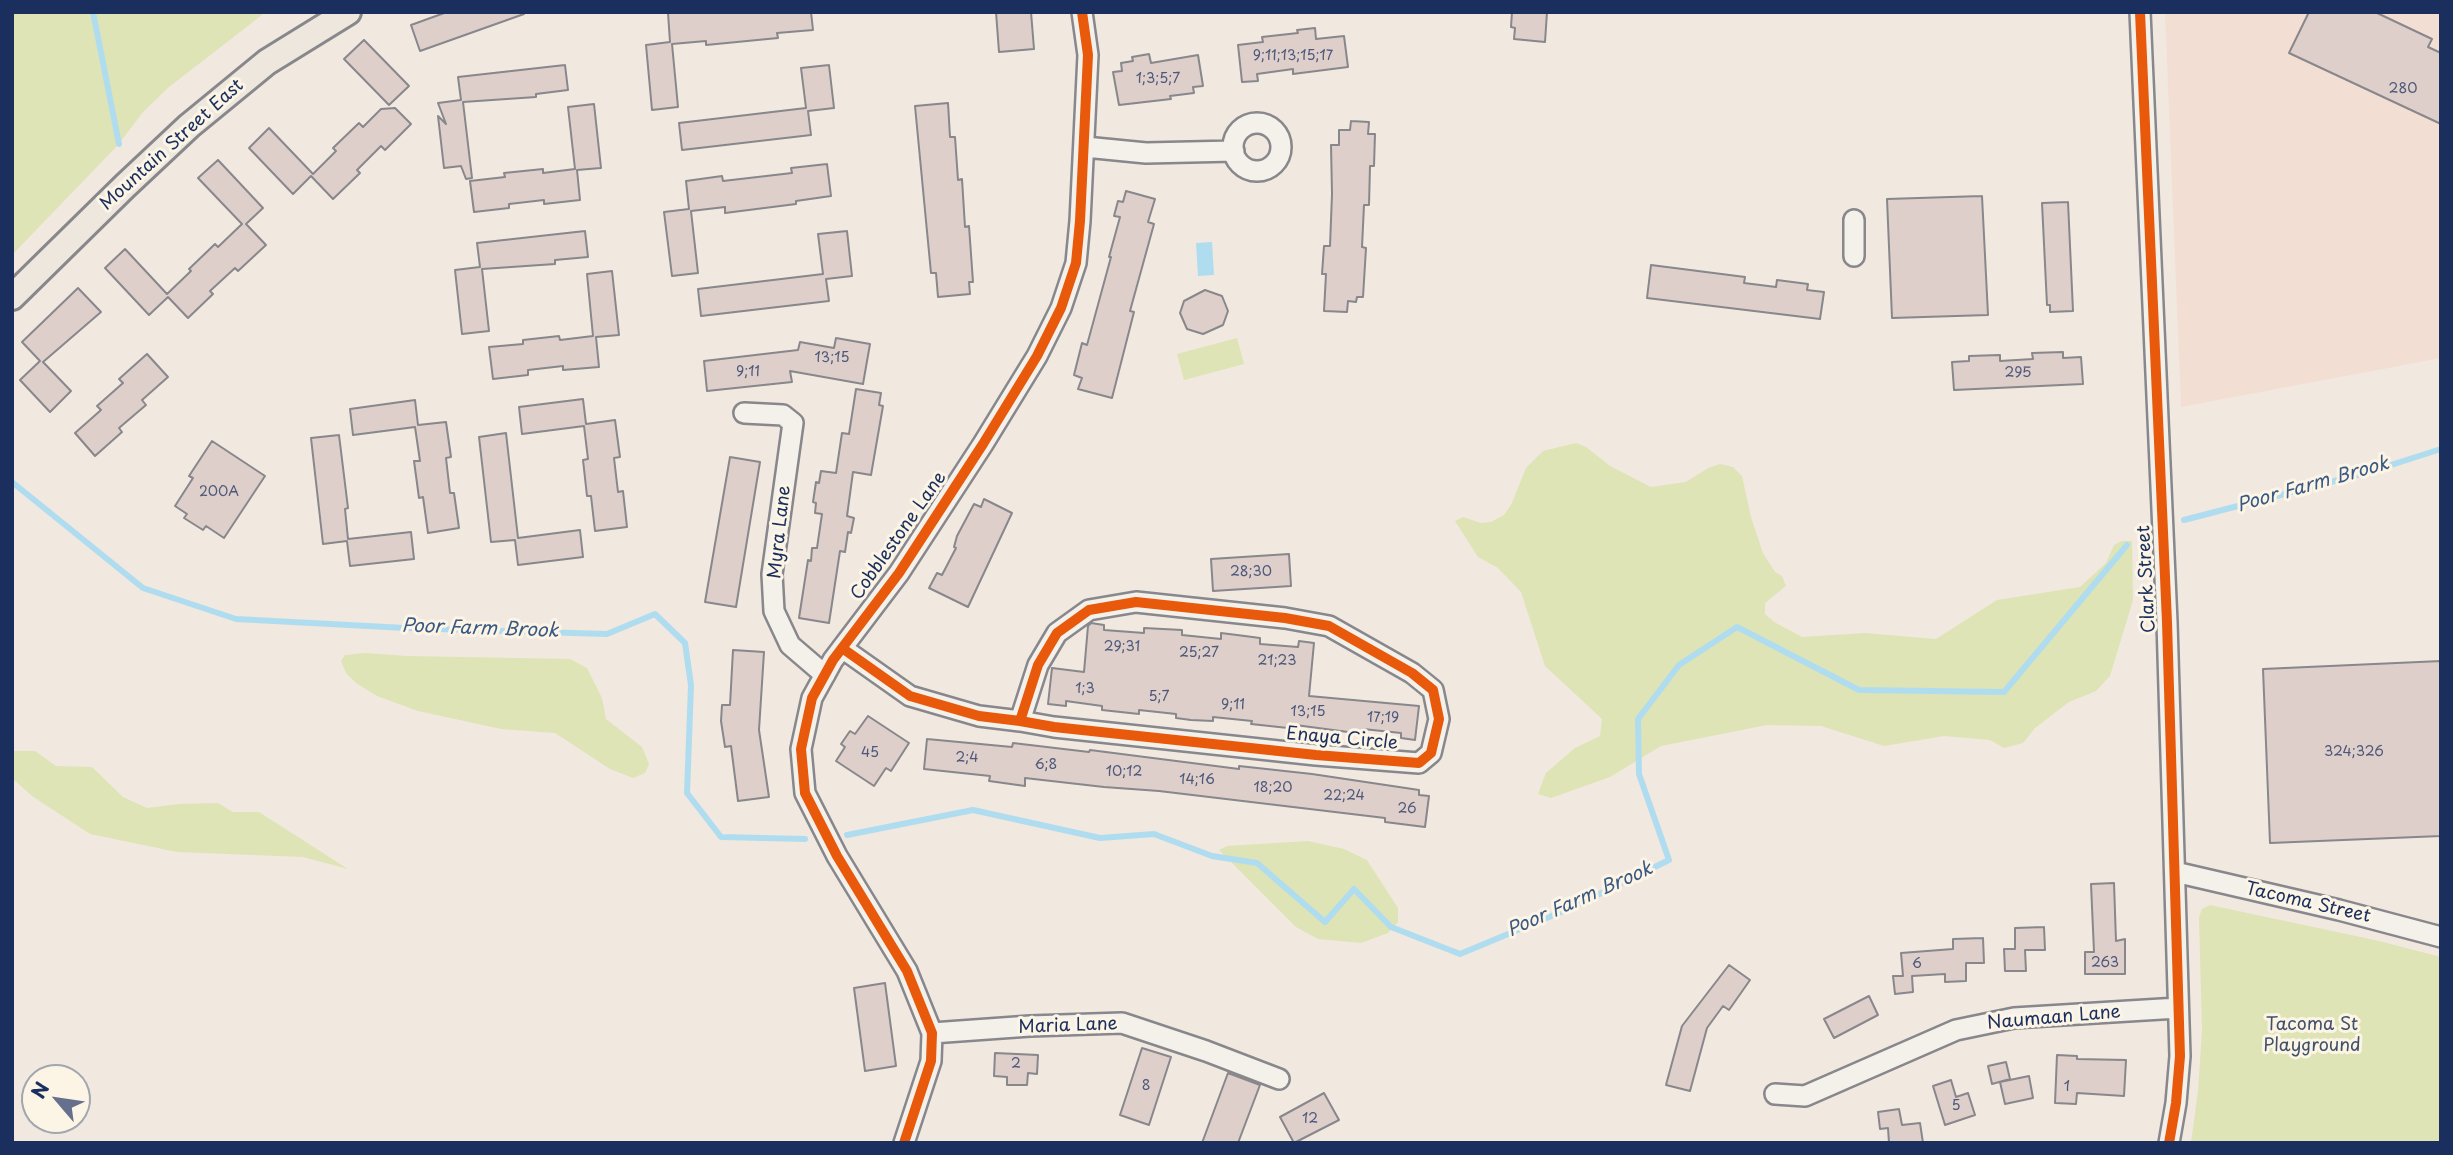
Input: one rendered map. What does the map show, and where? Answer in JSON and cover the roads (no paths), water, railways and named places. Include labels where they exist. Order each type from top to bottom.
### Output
[{"type":"main road","name":"Mountain Street East","points":[[12,297],[189,126],[267,62],[348,12]]},
{"type":"street","name":"Cobblestone Lane","points":[[904,1143],[931,1060],[932,1033],[907,971],[837,856],[805,793],[801,749],[812,698],[825,675],[899,573],[937,515],[1021,383],[1061,308],[1076,263],[1085,147],[1088,55],[1082,12]]},
{"type":"street","name":"Clark Street","points":[[2140,12],[2167,622],[2179,1008],[2180,1056],[2169,1143]]},
{"type":"street","points":[[1085,147],[1146,153],[1234,151]]},
{"type":"street","points":[[1854,220],[1854,256]]},
{"type":"street","name":"Myra Lane","points":[[744,413],[783,415],[793,424],[772,573],[774,611],[790,645],[825,675]]},
{"type":"street","name":"Enaya Circle","points":[[842,648],[910,696],[979,716],[1063,728],[1316,755],[1419,763],[1431,753],[1439,719],[1433,690],[1412,673],[1329,626],[1284,618],[1136,602],[1089,610],[1057,633],[1038,665],[1020,720]]},
{"type":"street","name":"Tacoma Street","points":[[2175,872],[2441,936]]},
{"type":"street","name":"Naumaan Lane","points":[[1775,1094],[1805,1096],[1956,1030],[2014,1018],[2179,1008]]},
{"type":"street","name":"Maria Lane","points":[[932,1033],[1122,1023],[1279,1079]]},
{"type":"water","points":[[1212,242],[1214,275],[1198,276],[1196,243]]},
{"type":"waterway","points":[[93,12],[119,144]]},
{"type":"waterway","name":"Poor Farm Brook","points":[[2184,520],[2369,472],[2441,449]]},
{"type":"waterway","name":"Poor Farm Brook","points":[[12,482],[143,588],[236,619],[405,628],[607,634],[655,614],[685,643],[691,685],[687,793],[721,837],[805,839]]},
{"type":"waterway","name":"Poor Farm Brook","points":[[847,835],[973,810],[1100,838],[1154,834],[1212,856],[1257,863],[1325,922],[1354,889],[1391,927],[1460,954],[1573,907],[1669,860],[1639,774],[1638,719],[1679,665],[1737,627],[1859,690],[2004,692],[2127,545]]},
{"type":"park label","name":"Tacoma St Playground","points":[[2312,1035]]}]
